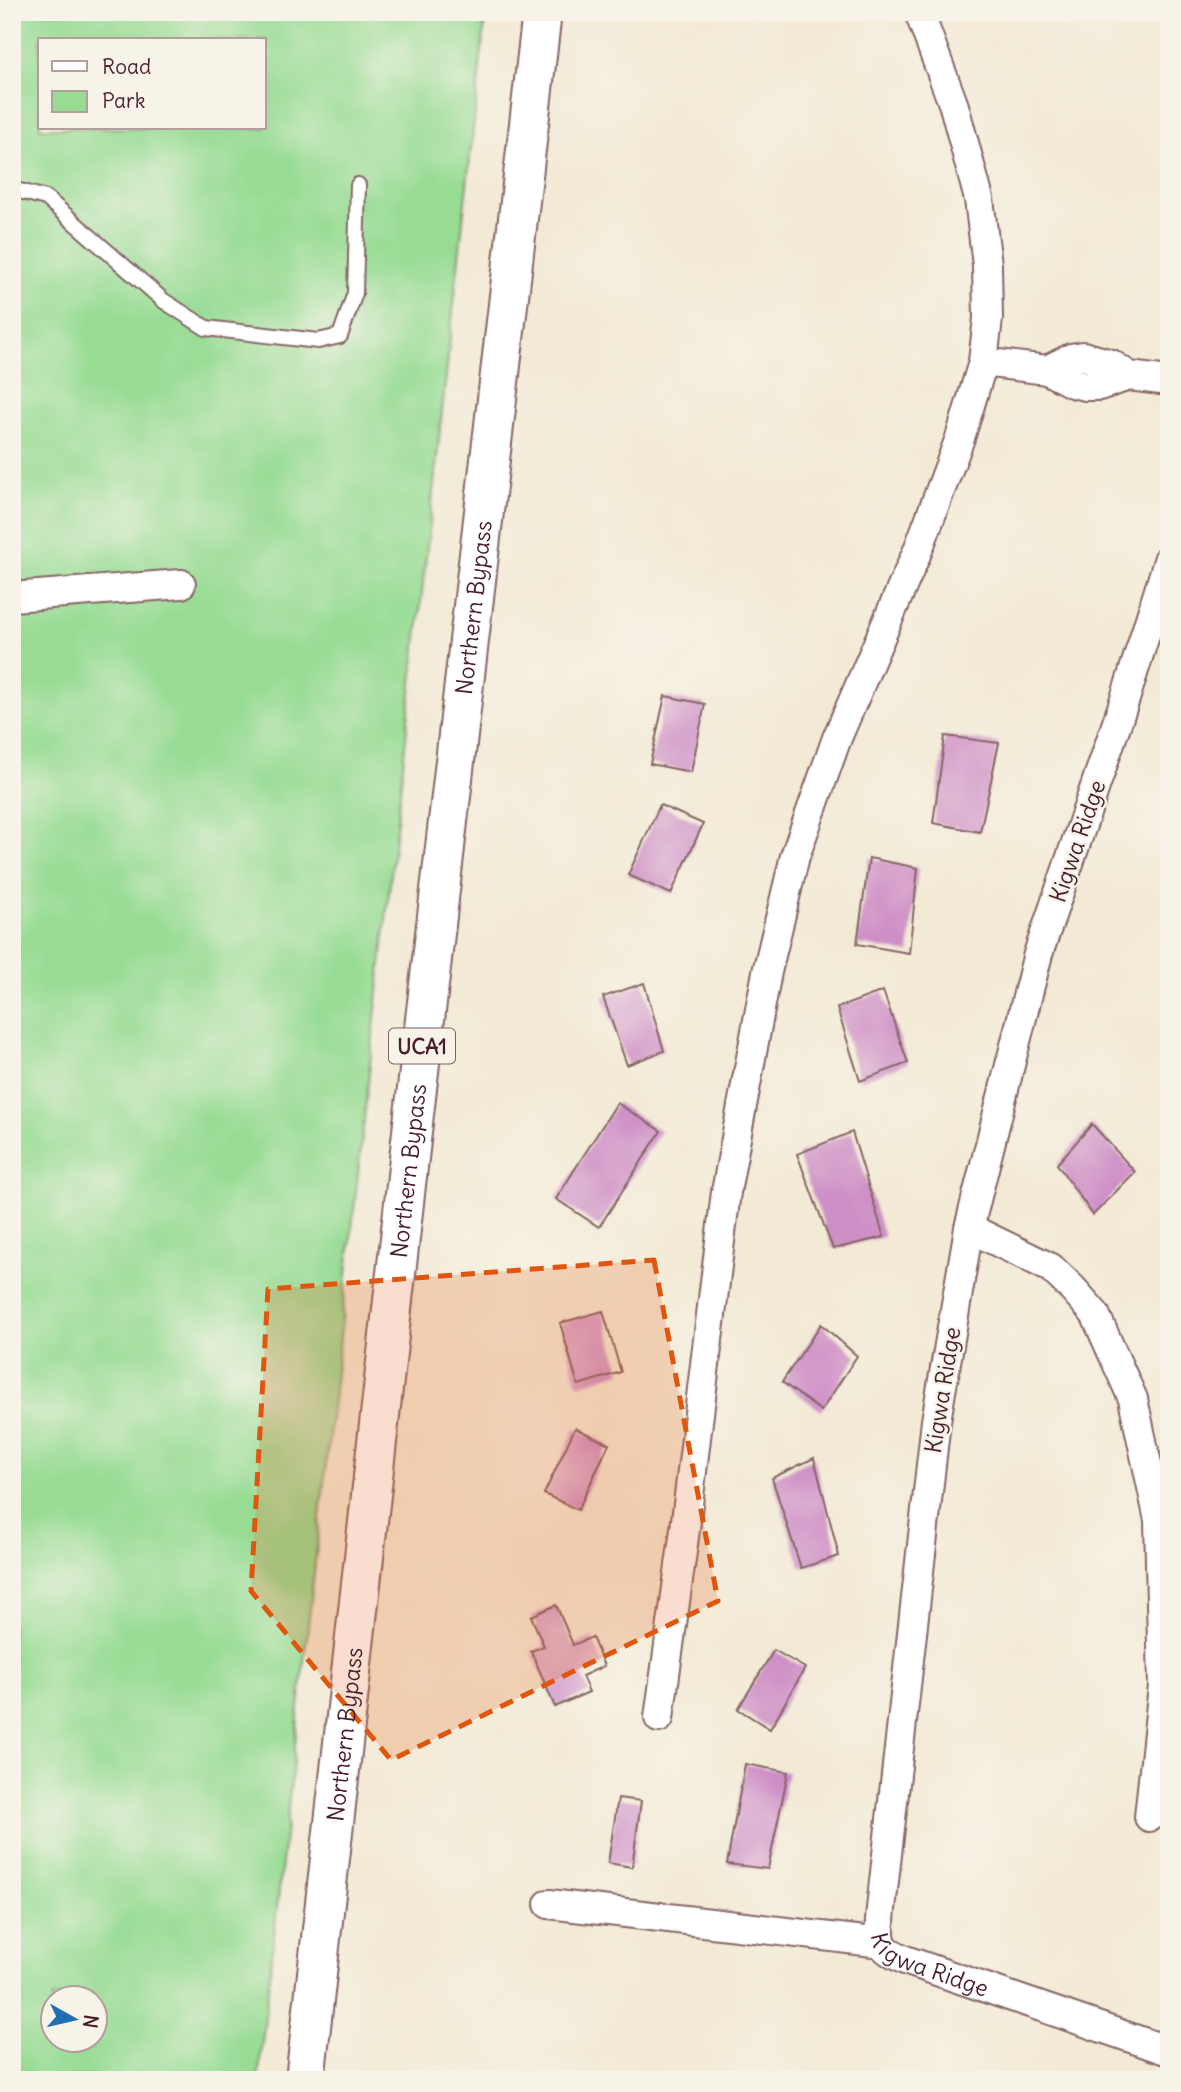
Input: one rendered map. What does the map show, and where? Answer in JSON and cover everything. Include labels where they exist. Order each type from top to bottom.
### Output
[{"type":"main road","name":"Northern Bypass","points":[[305,2080],[542,12]]},
{"type":"street","points":[[659,1718],[726,1192],[767,972],[800,842],[837,738],[918,550],[960,438],[983,362],[988,318],[979,199],[954,106],[919,12]]},
{"type":"street","points":[[983,362],[1047,370],[1072,358],[1083,356],[1111,364],[1129,376],[1169,381]]},
{"type":"street","name":"Kigwa Ridge","points":[[1167,567],[1038,954],[969,1228],[936,1421],[880,1928],[881,1943],[905,1960],[1169,2051]]},
{"type":"street","points":[[12,597],[181,584]]},
{"type":"street","points":[[969,1228],[1051,1268],[1073,1289],[1095,1314],[1133,1399],[1159,1520],[1166,1651],[1149,1817]]},
{"type":"street","points":[[549,1904],[881,1943]]},
{"type":"lane","points":[[12,189],[46,198],[164,301],[206,328],[318,341],[340,336],[355,293],[358,185]]},
{"type":"highlighted area","points":[[654,1260],[718,1601],[391,1760],[251,1591],[268,1289]]},
{"type":"green space","points":[[12,12],[486,12],[258,2080],[12,2080]]},
{"type":"building","points":[[665,696],[705,704],[691,772],[650,764]]},
{"type":"building","points":[[945,736],[999,743],[980,832],[933,823]]},
{"type":"building","points":[[660,805],[703,824],[671,894],[628,875]]},
{"type":"building","points":[[869,858],[918,868],[909,953],[857,944]]},
{"type":"building","points":[[644,983],[664,1051],[627,1065],[603,997]]},
{"type":"building","points":[[883,991],[908,1063],[860,1081],[837,1008]]},
{"type":"building","points":[[617,1103],[661,1131],[599,1227],[556,1199]]},
{"type":"building","points":[[1092,1124],[1135,1172],[1093,1215],[1057,1164]]},
{"type":"building","points":[[852,1132],[884,1237],[833,1249],[797,1154]]},
{"type":"building","points":[[603,1311],[621,1372],[578,1385],[560,1323]]},
{"type":"building","points":[[821,1324],[857,1356],[821,1411],[782,1382]]},
{"type":"building","points":[[575,1428],[609,1444],[578,1510],[544,1494]]},
{"type":"building","points":[[814,1458],[839,1556],[801,1568],[772,1478]]},
{"type":"building","points":[[556,1605],[573,1645],[592,1637],[604,1666],[582,1676],[589,1692],[555,1707],[531,1651],[544,1646],[531,1616]]},
{"type":"building","points":[[774,1650],[805,1668],[770,1729],[738,1709]]},
{"type":"building","points":[[745,1764],[788,1772],[768,1869],[727,1864]]},
{"type":"building","points":[[618,1798],[641,1801],[632,1867],[608,1863]]}]
